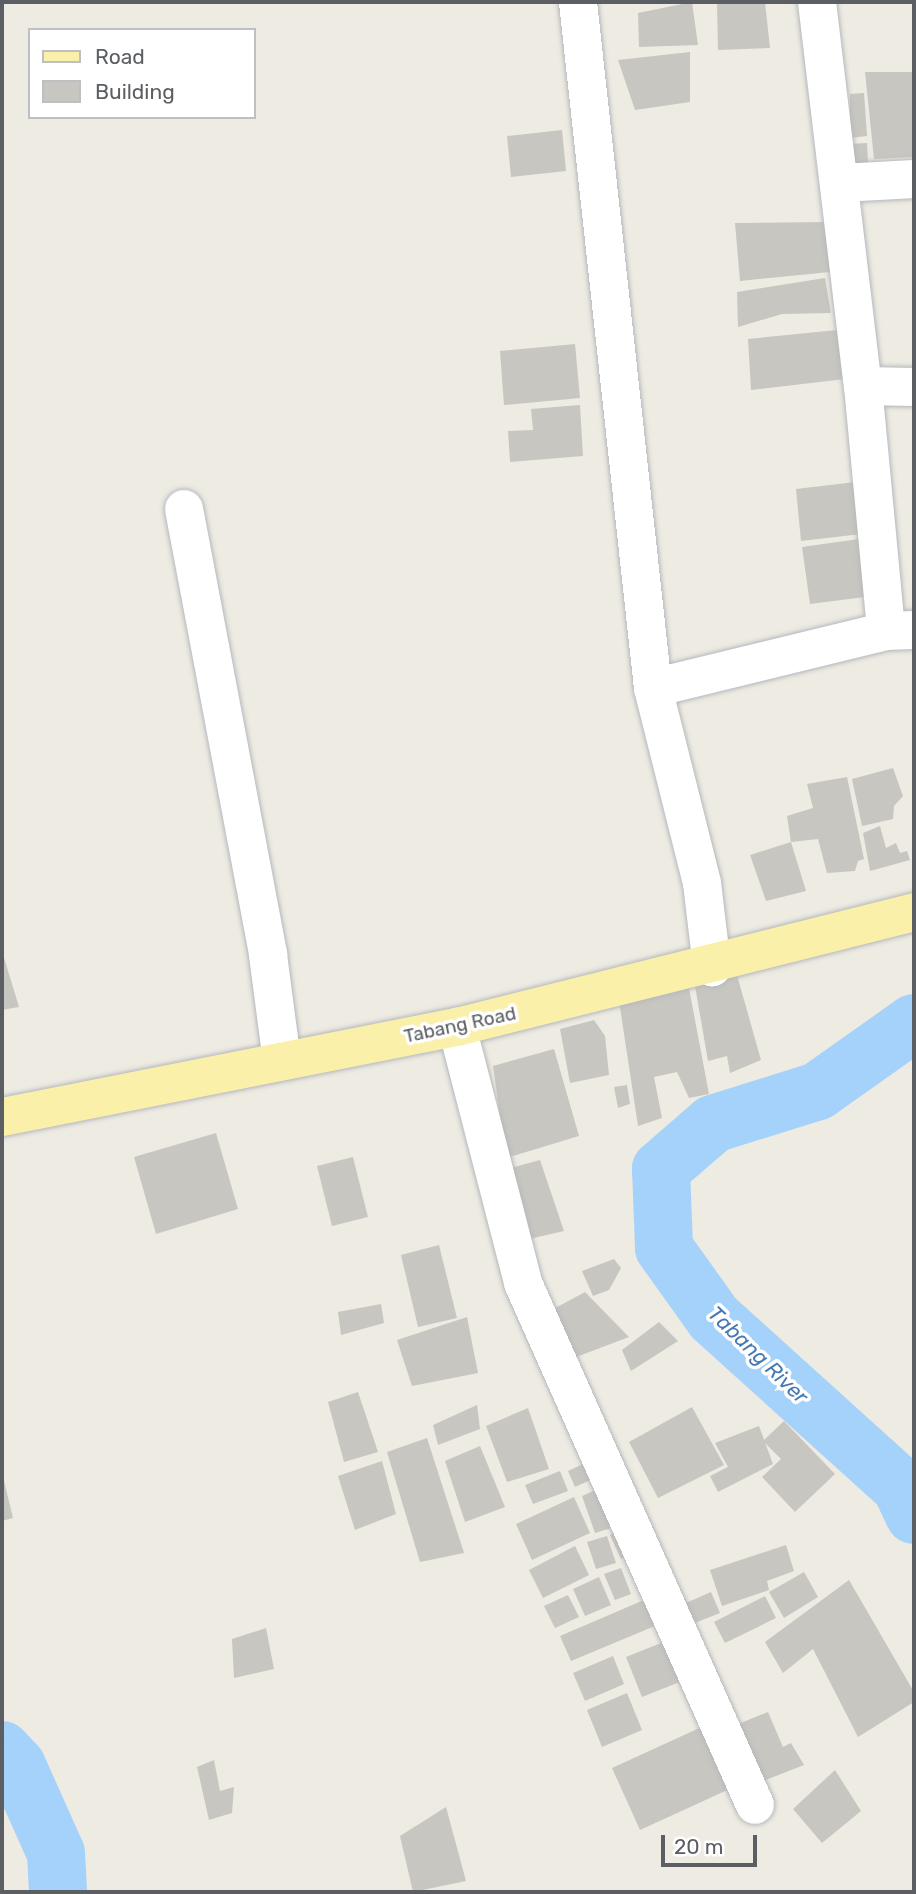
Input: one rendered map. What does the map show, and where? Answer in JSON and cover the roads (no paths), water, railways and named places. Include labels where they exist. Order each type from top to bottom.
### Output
[{"type":"main road","name":"Tabang Road","points":[[2,1117],[457,1027],[712,967],[878,918],[914,912]]},
{"type":"street","points":[[578,2],[653,688],[702,883],[712,967]]},
{"type":"street","points":[[653,688],[900,631],[863,386],[841,183],[817,2]]},
{"type":"street","points":[[841,183],[914,179]]},
{"type":"street","points":[[863,386],[914,387]]},
{"type":"street","points":[[184,509],[268,955],[282,1060]]},
{"type":"street","points":[[457,1027],[523,1283],[755,1805]]},
{"type":"waterway","name":"Tabang River","points":[[914,1023],[818,1091],[713,1124],[661,1169],[664,1248],[714,1318],[901,1487],[914,1515]]},
{"type":"waterway","name":"Tabang River","points":[[2,1750],[17,1766],[56,1853],[58,1892]]}]
